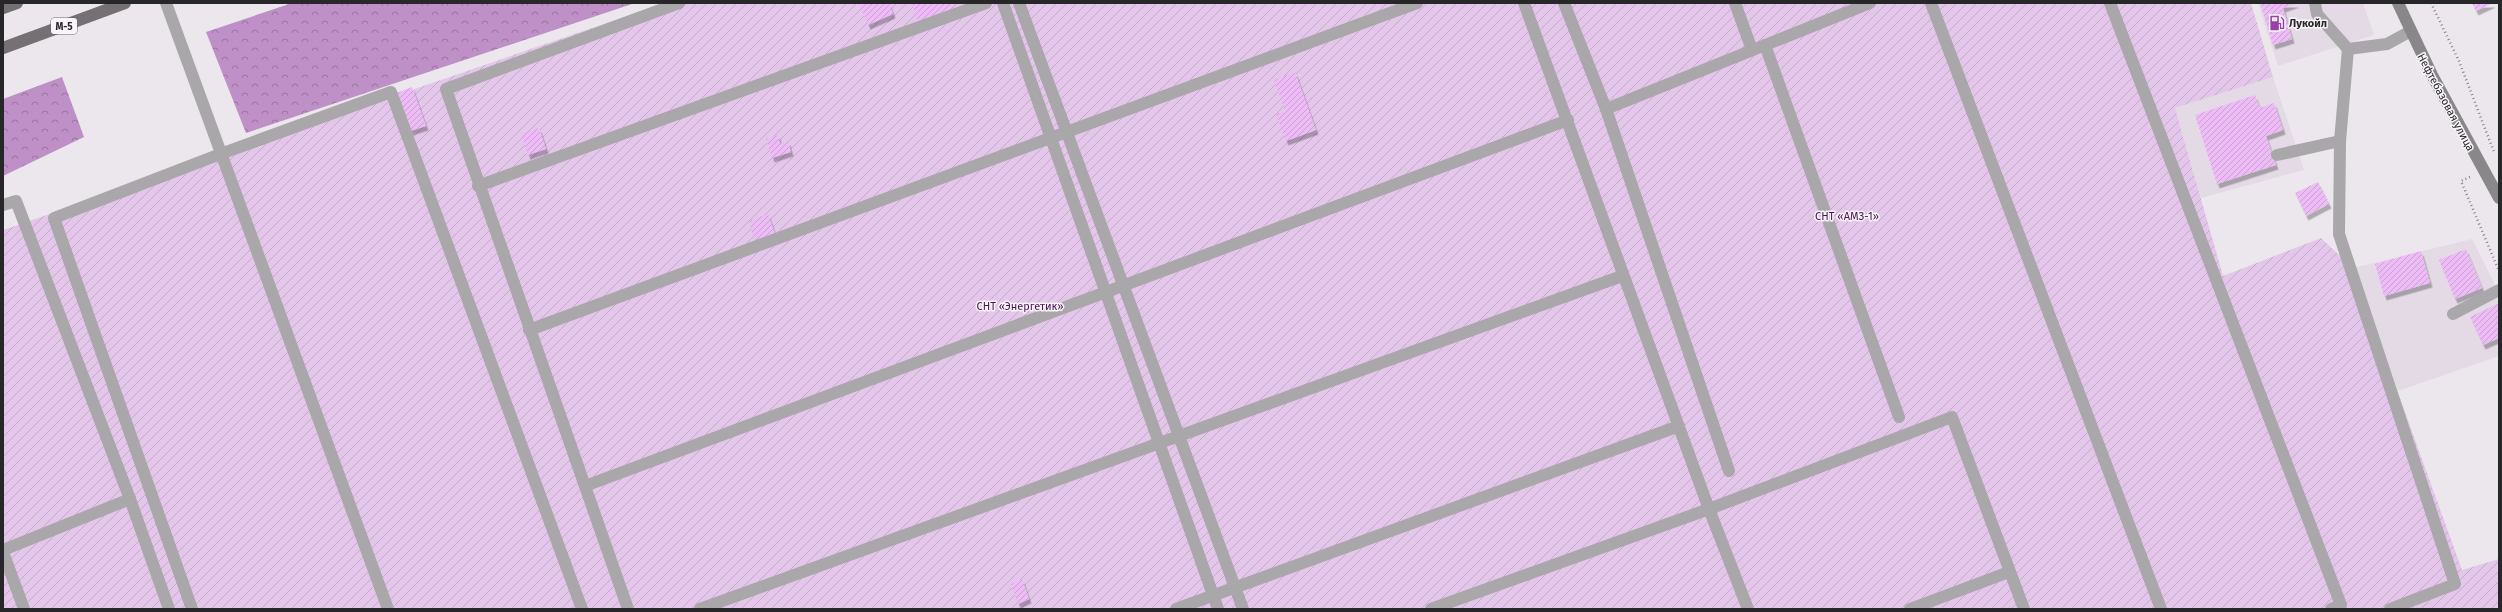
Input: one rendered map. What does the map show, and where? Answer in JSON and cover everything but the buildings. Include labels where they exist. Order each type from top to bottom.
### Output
[{"type":"main road","points":[[3,8],[17,3]]},
{"type":"main road","name":"М-5","points":[[3,48],[125,3]]},
{"type":"street","name":"Нефтебазовая улица","points":[[2398,3],[2410,32],[2483,172],[2499,198]]},
{"type":"lane","points":[[166,3],[388,609]]},
{"type":"lane","points":[[628,609],[478,186],[446,89],[679,3]]},
{"type":"lane","points":[[478,186],[986,3]]},
{"type":"lane","points":[[1003,3],[1218,609]]},
{"type":"lane","points":[[1019,3],[1243,609]]},
{"type":"lane","points":[[529,330],[1417,3]]},
{"type":"lane","points":[[1524,3],[1568,120],[1622,276],[1748,609]]},
{"type":"lane","points":[[1564,3],[1606,109],[1729,472]]},
{"type":"lane","points":[[1735,3],[1752,50]]},
{"type":"lane","points":[[1606,109],[1870,3]]},
{"type":"lane","points":[[1931,3],[2161,609]]},
{"type":"lane","points":[[2110,3],[2341,605],[2331,609]]},
{"type":"lane","points":[[2315,3],[2317,14],[2348,49],[2340,141],[2339,234],[2455,584],[2390,609]]},
{"type":"lane","points":[[2348,49],[2387,44],[2410,32]]},
{"type":"lane","points":[[1765,46],[1899,416]]},
{"type":"lane","points":[[192,609],[54,218],[222,153],[391,92],[582,609]]},
{"type":"lane","points":[[585,486],[1568,120]]},
{"type":"lane","points":[[2276,155],[2340,141]]},
{"type":"lane","points":[[3,205],[16,201],[130,499],[169,609]]},
{"type":"lane","points":[[700,609],[1180,437],[1622,276]]},
{"type":"lane","points":[[2453,314],[2499,290]]},
{"type":"lane","points":[[1431,609],[1709,509],[1952,417],[2024,609]]},
{"type":"lane","points":[[1176,609],[1679,426]]},
{"type":"lane","points":[[24,609],[3,551],[130,499]]},
{"type":"lane","points":[[1910,609],[2009,572]]},
{"type":"shaded area","points":[[2258,3],[2363,3],[2374,35],[2278,66]]},
{"type":"shaded area","points":[[2273,77],[2304,170],[2201,198],[2175,108]]},
{"type":"shaded area","points":[[2472,239],[2499,293],[2499,356],[2398,391],[2353,268]]},
{"type":"green space","points":[[292,3],[635,3],[246,133],[206,32]]},
{"type":"green space","name":"СНТ «Энергетик»","points":[[665,3],[2251,3],[2273,77],[2175,108],[2223,276],[2321,238],[2353,268],[2462,570],[2499,559],[2499,609],[3,609],[3,230]]},
{"type":"green space","points":[[62,77],[84,137],[3,176],[3,99]]},
{"type":"place","name":"Лукойл","points":[[2277,23]]},
{"type":"park label","name":"СНТ «АМЗ-1»","points":[[1847,216]]}]
